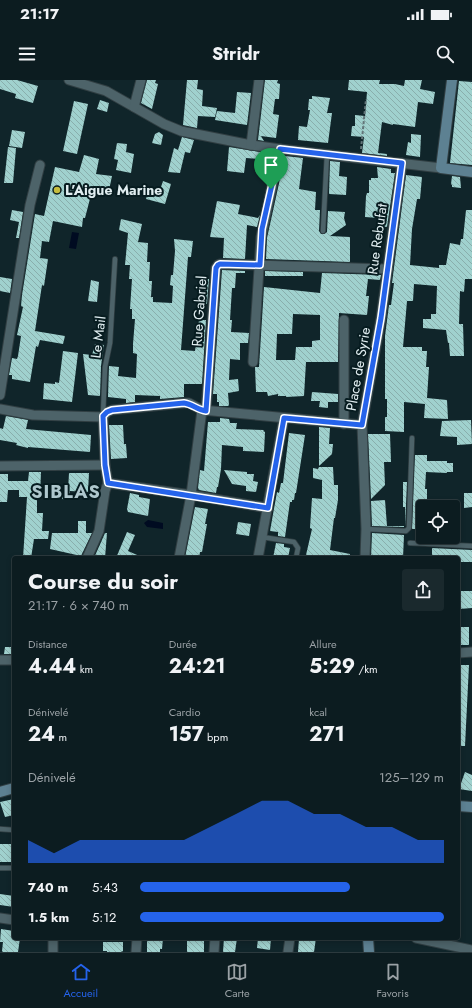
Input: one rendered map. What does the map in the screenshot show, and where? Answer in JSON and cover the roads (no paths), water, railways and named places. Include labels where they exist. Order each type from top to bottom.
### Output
[{"type":"main road","points":[[452,80],[441,168],[472,172]]},
{"type":"main road","points":[[0,792],[12,789]]},
{"type":"main road","points":[[460,806],[472,807]]},
{"type":"main road","points":[[368,940],[369,952]]},
{"type":"street","points":[[69,80],[106,91],[176,130],[251,145],[441,168]]},
{"type":"street","points":[[134,107],[141,80]]},
{"type":"street","points":[[251,145],[259,80]]},
{"type":"street","points":[[253,362],[262,229],[280,149]]},
{"type":"street","name":"Rue Rebufat","points":[[381,318],[402,163]]},
{"type":"street","points":[[0,395],[30,205],[40,165]]},
{"type":"street","name":"Rue Gabriel","points":[[179,556],[191,495],[204,410],[216,268],[218,265],[388,269]]},
{"type":"street","name":"Place de Syrie","points":[[365,556],[366,529],[362,425],[381,318]]},
{"type":"street","name":"Place de Syrie","points":[[344,320],[344,424]]},
{"type":"street","points":[[0,409],[33,415],[103,416],[112,410],[189,403],[204,410],[362,425]]},
{"type":"street","points":[[88,556],[99,532],[105,491],[108,483],[105,465],[103,416]]},
{"type":"street","points":[[258,556],[284,418]]},
{"type":"street","points":[[0,466],[105,465]]},
{"type":"street","points":[[108,483],[268,508]]},
{"type":"street","points":[[460,653],[472,652]]},
{"type":"street","points":[[0,660],[12,660]]},
{"type":"street","points":[[0,918],[12,920]]},
{"type":"street","points":[[53,940],[53,952]]},
{"type":"street","points":[[136,952],[137,940]]},
{"type":"street","points":[[214,952],[215,940]]},
{"type":"street","points":[[288,952],[290,940]]},
{"type":"street","points":[[425,940],[472,950]]},
{"type":"lane","points":[[323,231],[327,154]]},
{"type":"lane","name":"Le Mail","points":[[103,416],[102,399],[105,367],[110,343],[115,260]]},
{"type":"lane","points":[[366,529],[406,531],[409,528],[412,438]]},
{"type":"lane","points":[[262,537],[294,542],[298,548],[296,556]]},
{"type":"lane","points":[[410,543],[472,546]]},
{"type":"lane","points":[[0,829],[12,830]]},
{"type":"lane","points":[[0,868],[12,868]]},
{"type":"water","points":[[72,232],[79,233],[76,249],[69,248]]},
{"type":"water","points":[[148,520],[163,523],[163,529],[147,527],[144,523]]},
{"type":"place","name":"L’Aigue Marine","points":[[57,190]]},
{"type":"district","name":"SIBLAS","points":[[66,492]]}]
